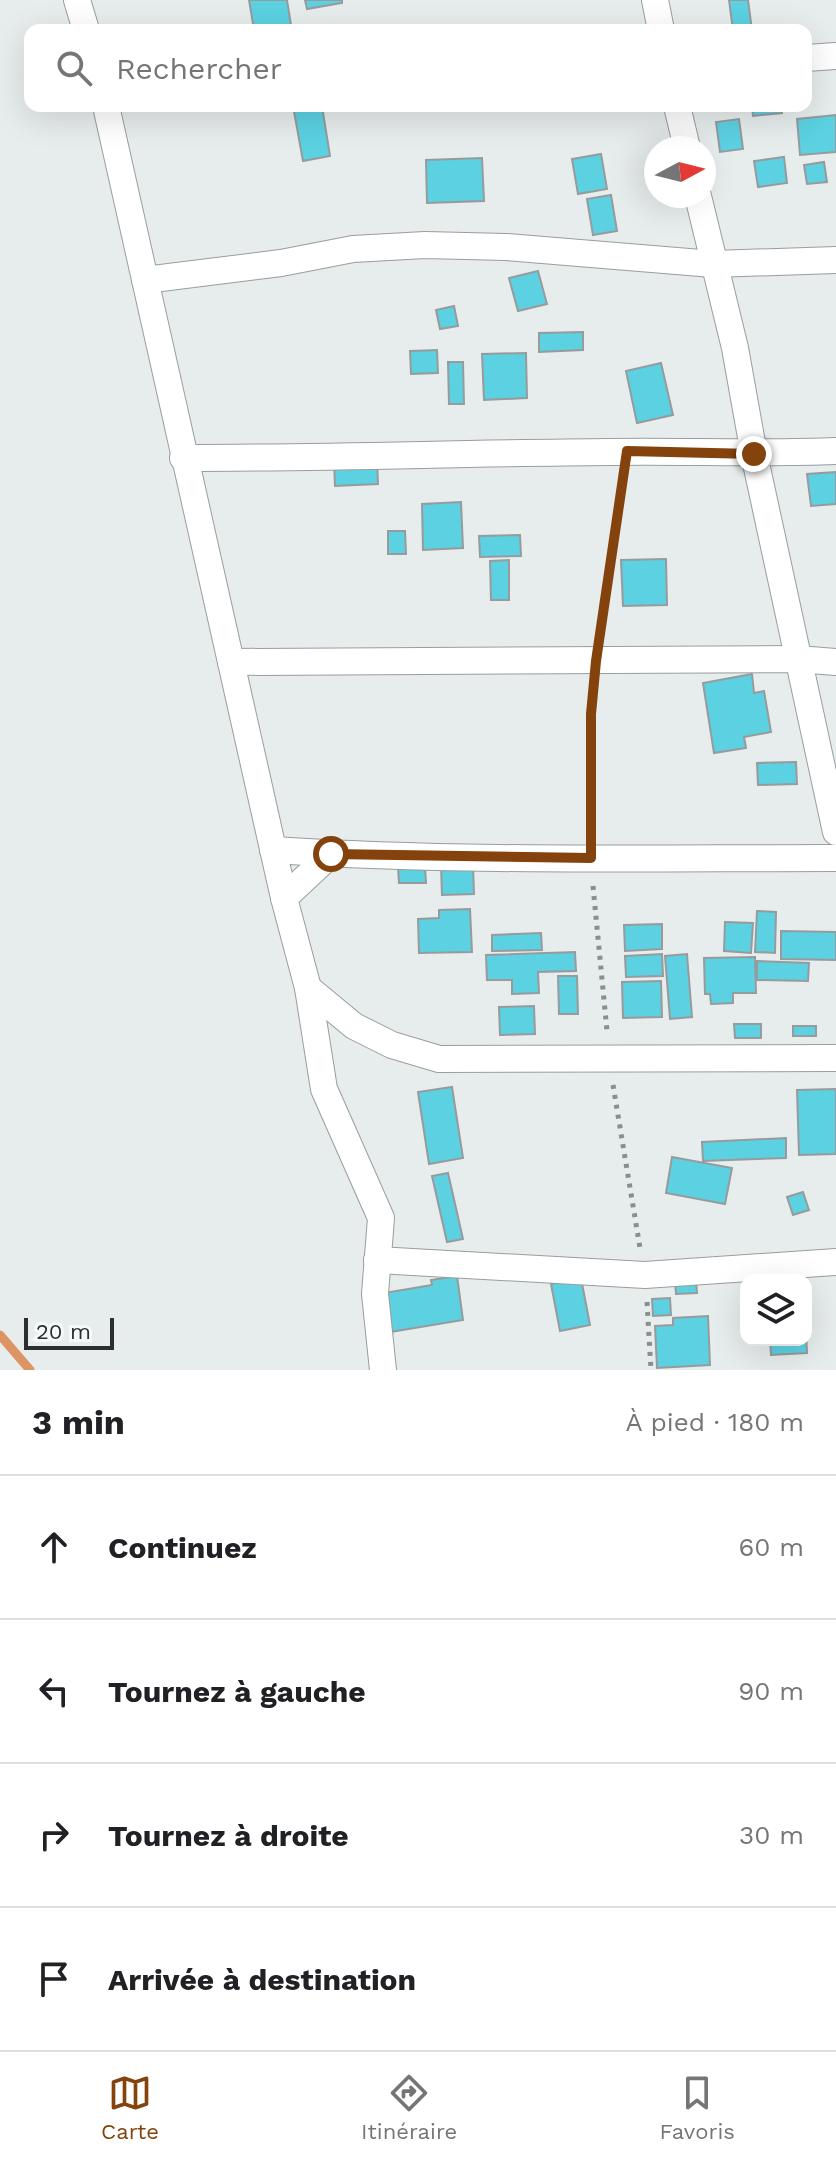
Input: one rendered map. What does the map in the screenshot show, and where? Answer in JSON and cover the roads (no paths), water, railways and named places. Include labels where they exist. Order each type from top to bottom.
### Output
[{"type":"street","points":[[77,0],[84,24]]},
{"type":"street","points":[[655,0],[660,24]]},
{"type":"street","points":[[812,58],[836,56]]},
{"type":"street","points":[[107,112],[183,458],[284,898],[308,988],[324,1089],[381,1218],[375,1294],[383,1370]]},
{"type":"street","points":[[678,112],[684,136]]},
{"type":"street","points":[[701,208],[735,348],[754,454],[836,832]]},
{"type":"street","points":[[145,280],[281,263],[353,249],[425,245],[506,247],[713,264],[836,260]]},
{"type":"street","points":[[183,458],[836,451]]},
{"type":"street","points":[[231,662],[798,659],[836,662]]},
{"type":"street","points":[[273,850],[331,854],[591,858],[836,858]]},
{"type":"street","points":[[284,898],[331,854]]},
{"type":"street","points":[[308,988],[354,1026],[392,1045],[439,1059],[836,1058]]},
{"type":"street","points":[[377,1260],[645,1275],[836,1262]]},
{"type":"waterway","points":[[0,1335],[30,1370]]}]
